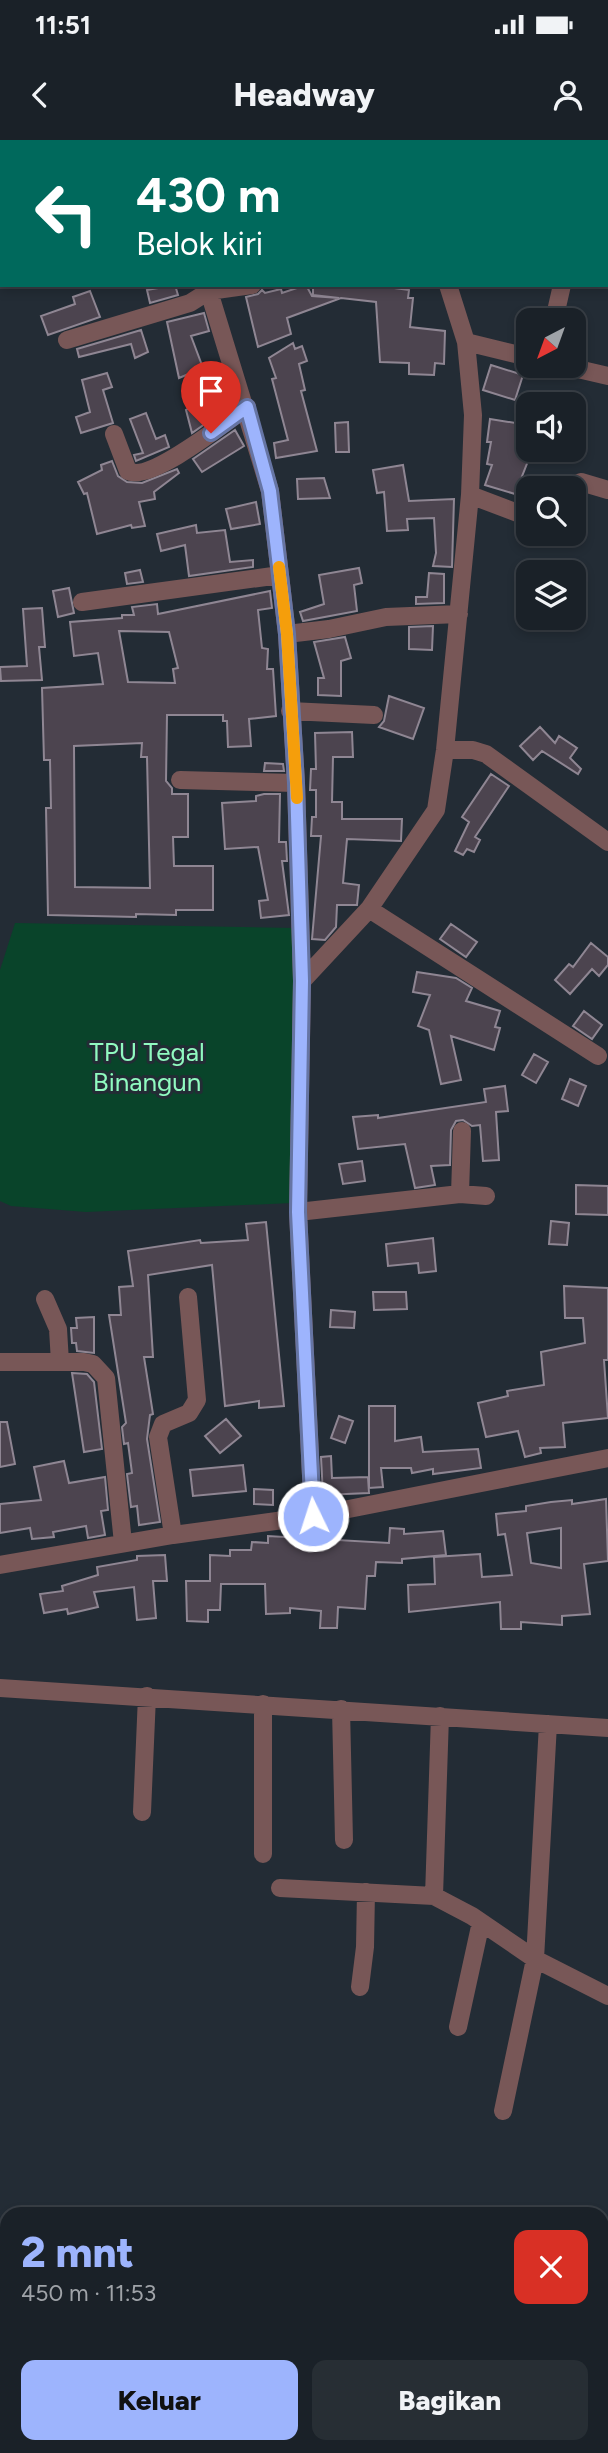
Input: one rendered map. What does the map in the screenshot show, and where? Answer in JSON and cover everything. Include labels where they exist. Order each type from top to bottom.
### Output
[{"type":"street","points":[[302,981],[369,909],[436,810],[459,614],[470,495],[473,415],[466,342],[449,287]]},
{"type":"street","points":[[557,308],[562,287]]},
{"type":"street","points":[[66,340],[190,303],[208,288],[247,407],[270,491],[287,634],[296,783],[302,981],[298,1212],[313,1516]]},
{"type":"street","points":[[466,342],[516,354]]},
{"type":"street","points":[[586,371],[608,376]]},
{"type":"street","points":[[114,434],[128,471],[133,474],[146,472],[192,446],[247,407]]},
{"type":"street","points":[[586,483],[608,490]]},
{"type":"street","points":[[470,495],[516,512]]},
{"type":"street","points":[[82,602],[280,575]]},
{"type":"street","points":[[287,634],[386,617],[459,614]]},
{"type":"street","points":[[290,712],[374,715]]},
{"type":"street","points":[[445,750],[473,750],[486,754],[608,842]]},
{"type":"street","points":[[180,779],[296,783]]},
{"type":"street","points":[[369,909],[598,1056]]},
{"type":"street","points":[[460,1194],[462,1131]]},
{"type":"street","points":[[298,1212],[460,1194],[486,1196]]},
{"type":"street","points":[[173,1535],[158,1437],[163,1424],[189,1413],[197,1400],[188,1297]]},
{"type":"street","points":[[45,1298],[58,1329],[60,1362]]},
{"type":"street","points":[[0,1362],[93,1364],[106,1378],[123,1543]]},
{"type":"street","points":[[0,1565],[173,1535],[313,1516],[608,1458]]},
{"type":"street","points":[[0,1688],[608,1728]]},
{"type":"street","points":[[142,1812],[146,1696]]},
{"type":"street","points":[[263,1704],[263,1854]]},
{"type":"street","points":[[341,1709],[344,1840]]},
{"type":"street","points":[[434,1896],[440,1716]]},
{"type":"street","points":[[503,2111],[535,1959],[548,1724]]},
{"type":"street","points":[[280,1888],[434,1896],[481,1922],[535,1959],[608,1996]]},
{"type":"street","points":[[360,1987],[365,1947],[366,1892]]},
{"type":"street","points":[[458,2027],[481,1922]]},
{"type":"green space","name":"TPU Tegal Binangun","points":[[15,923],[294,928],[292,1203],[86,1212],[11,1206],[0,1201],[0,970]]},
{"type":"building","points":[[176,287],[178,295],[150,303],[147,290]]},
{"type":"building","points":[[307,287],[312,296],[339,298],[313,295],[313,287],[387,287],[409,290],[408,298],[413,298],[410,327],[445,331],[444,364],[435,363],[434,375],[409,374],[409,363],[380,362],[376,302],[341,298],[287,318],[291,334],[258,347],[246,297],[262,290],[265,293],[281,289],[282,293]]},
{"type":"building","points":[[90,291],[100,317],[48,335],[41,316],[75,304],[73,297]]},
{"type":"building","points":[[204,313],[209,331],[191,336],[203,368],[179,378],[167,322]]},
{"type":"building","points":[[141,330],[148,352],[135,358],[131,344],[79,357],[77,349]]},
{"type":"building","points":[[293,343],[295,349],[302,346],[307,361],[299,364],[305,390],[301,391],[317,451],[276,458],[274,443],[288,440],[272,379],[276,378],[269,358]]},
{"type":"building","points":[[491,365],[516,373],[516,378],[522,378],[515,400],[483,390]]},
{"type":"building","points":[[107,373],[112,387],[103,390],[113,423],[81,433],[76,417],[90,412],[82,380]]},
{"type":"building","points":[[215,392],[226,409],[192,433],[186,410]]},
{"type":"building","points":[[146,413],[156,439],[165,435],[169,447],[136,461],[134,455],[143,453],[130,419]]},
{"type":"building","points":[[490,419],[516,423],[516,462],[528,462],[522,476],[516,476],[515,494],[485,485],[492,465],[487,464],[491,442],[487,442]]},
{"type":"building","points":[[348,422],[349,452],[336,452],[335,423]]},
{"type":"building","points":[[235,430],[244,446],[202,472],[193,459]]},
{"type":"building","points":[[112,461],[118,476],[127,482],[142,483],[177,469],[179,473],[154,492],[155,499],[139,502],[145,526],[132,528],[131,525],[97,534],[87,493],[84,494],[78,482],[102,470],[101,465]]},
{"type":"building","points":[[403,465],[409,501],[454,499],[452,567],[433,566],[436,553],[434,518],[407,519],[408,530],[387,531],[384,492],[377,493],[373,470]]},
{"type":"building","points":[[324,478],[330,498],[298,499],[297,479]]},
{"type":"building","points":[[256,502],[260,524],[231,529],[226,509]]},
{"type":"building","points":[[196,525],[197,533],[225,530],[230,562],[253,560],[253,567],[189,576],[185,545],[161,551],[157,534]]},
{"type":"building","points":[[359,568],[362,583],[354,585],[357,611],[303,621],[300,612],[324,604],[319,575]]},
{"type":"building","points":[[140,570],[143,582],[127,584],[125,573]]},
{"type":"building","points":[[429,573],[444,574],[444,603],[416,604],[416,597],[427,597]]},
{"type":"building","points":[[69,588],[74,613],[58,617],[53,591]]},
{"type":"building","points":[[270,591],[272,608],[258,610],[262,648],[268,649],[267,669],[273,669],[276,716],[249,719],[251,746],[228,747],[227,721],[223,721],[223,715],[167,715],[166,781],[172,788],[172,794],[188,794],[188,837],[173,837],[174,866],[213,866],[213,910],[176,910],[176,915],[136,914],[136,917],[48,915],[46,808],[51,808],[50,760],[44,760],[42,688],[103,684],[98,653],[74,656],[70,622],[122,618],[122,615],[134,615],[132,607],[157,604],[158,614]],"holes":[[[119,631],[169,632],[178,668],[173,669],[175,683],[128,682]],[[142,743],[141,757],[147,757],[150,888],[75,887],[74,746]]]},
{"type":"building","points":[[42,608],[45,647],[39,647],[42,680],[1,681],[0,667],[27,666],[23,609]]},
{"type":"building","points":[[433,626],[432,650],[409,649],[409,627]]},
{"type":"building","points":[[345,637],[351,658],[341,661],[341,696],[318,695],[318,678],[324,678],[314,642]]},
{"type":"building","points":[[389,696],[424,708],[413,739],[379,727],[384,721]]},
{"type":"building","points":[[540,727],[555,743],[559,736],[577,748],[570,758],[581,769],[578,774],[542,751],[533,760],[520,746]]},
{"type":"building","points":[[352,732],[353,757],[333,757],[332,802],[342,802],[342,819],[402,819],[401,841],[347,839],[343,883],[359,885],[357,905],[337,905],[336,927],[325,940],[312,939],[321,836],[311,836],[312,817],[316,817],[316,790],[310,790],[311,769],[316,769],[315,733]]},
{"type":"building","points":[[265,763],[283,764],[284,771],[264,771]]},
{"type":"building","points":[[491,774],[509,786],[475,837],[480,840],[474,852],[467,849],[463,855],[455,851],[469,822],[462,817]]},
{"type":"building","points":[[280,794],[279,842],[286,842],[287,861],[282,861],[289,915],[261,918],[259,901],[268,900],[258,847],[225,849],[222,803],[256,801],[256,796]]},
{"type":"building","points":[[451,924],[477,942],[466,957],[440,939]]},
{"type":"building","points":[[591,943],[608,957],[608,965],[599,976],[592,969],[570,994],[555,980],[569,964],[573,967]]},
{"type":"building","points":[[417,972],[456,978],[472,988],[466,1001],[500,1011],[495,1027],[500,1028],[494,1050],[451,1036],[461,1080],[441,1084],[429,1030],[418,1026],[430,995],[413,992]]},
{"type":"building","points":[[584,1011],[602,1025],[592,1039],[573,1026]]},
{"type":"building","points":[[534,1054],[548,1062],[536,1083],[522,1075]]},
{"type":"building","points":[[570,1079],[586,1086],[578,1106],[562,1099]]},
{"type":"building","points":[[505,1086],[508,1111],[496,1112],[499,1160],[483,1161],[480,1125],[472,1126],[463,1120],[456,1121],[451,1130],[450,1165],[431,1166],[435,1185],[415,1188],[405,1144],[358,1149],[353,1117],[378,1115],[378,1118],[486,1102],[484,1089]]},
{"type":"building","points":[[362,1161],[365,1181],[343,1184],[339,1164]]},
{"type":"building","points":[[576,1185],[608,1186],[608,1215],[576,1214]]},
{"type":"building","points":[[551,1221],[569,1223],[567,1245],[549,1244]]},
{"type":"building","points":[[266,1222],[284,1406],[259,1408],[259,1401],[225,1406],[212,1265],[148,1275],[153,1357],[144,1357],[153,1414],[150,1415],[147,1439],[160,1522],[139,1525],[137,1506],[131,1507],[127,1474],[132,1473],[128,1443],[124,1444],[122,1427],[126,1423],[109,1315],[121,1315],[119,1287],[133,1286],[128,1251],[200,1240],[201,1243],[248,1240],[246,1224]]},
{"type":"building","points":[[433,1238],[436,1271],[419,1273],[418,1263],[388,1266],[386,1244]]},
{"type":"building","points":[[564,1286],[608,1288],[608,1360],[604,1360],[608,1418],[563,1423],[565,1447],[540,1448],[541,1453],[525,1457],[518,1431],[486,1437],[478,1403],[508,1396],[507,1391],[544,1385],[541,1352],[585,1343],[583,1318],[565,1318]]},
{"type":"building","points":[[373,1292],[406,1292],[407,1309],[374,1310]]},
{"type":"building","points":[[331,1310],[355,1312],[354,1328],[330,1327]]},
{"type":"building","points":[[94,1317],[94,1353],[77,1351],[76,1343],[72,1343],[71,1328],[77,1328],[76,1318]]},
{"type":"building","points":[[72,1373],[87,1374],[94,1382],[102,1449],[84,1452]]},
{"type":"building","points":[[369,1406],[395,1406],[395,1441],[421,1437],[423,1452],[478,1449],[481,1468],[433,1474],[433,1469],[412,1473],[411,1468],[381,1468],[383,1487],[369,1488]]},
{"type":"building","points":[[339,1416],[353,1421],[345,1443],[331,1438]]},
{"type":"building","points":[[226,1419],[241,1436],[220,1453],[205,1436]]},
{"type":"building","points":[[0,1422],[7,1422],[15,1464],[0,1467]]},
{"type":"building","points":[[331,1456],[332,1478],[368,1477],[369,1493],[323,1495],[321,1457]]},
{"type":"building","points":[[64,1461],[69,1483],[105,1477],[108,1510],[101,1511],[105,1535],[88,1538],[86,1526],[53,1532],[54,1537],[32,1539],[30,1528],[0,1533],[0,1504],[41,1500],[34,1467]]},
{"type":"building","points":[[243,1465],[246,1491],[193,1496],[190,1470]]},
{"type":"building","points":[[254,1489],[273,1490],[273,1505],[254,1504]]},
{"type":"building","points":[[606,1499],[608,1561],[584,1564],[590,1614],[562,1616],[562,1625],[521,1622],[521,1629],[501,1629],[500,1602],[409,1612],[408,1585],[435,1584],[434,1557],[480,1554],[482,1577],[512,1575],[505,1534],[498,1535],[496,1514],[526,1511],[526,1506],[551,1502],[572,1500],[572,1504]],"holes":[[[561,1528],[561,1568],[531,1563],[527,1533]]]},
{"type":"building","points":[[390,1528],[404,1529],[404,1534],[443,1531],[446,1555],[402,1559],[402,1563],[376,1562],[375,1576],[367,1576],[365,1609],[338,1607],[337,1628],[320,1628],[321,1611],[290,1608],[290,1613],[266,1614],[265,1584],[221,1584],[220,1610],[208,1610],[208,1622],[187,1621],[186,1581],[210,1581],[210,1555],[230,1556],[230,1550],[251,1550],[252,1542],[268,1543],[268,1536],[389,1543]]},
{"type":"building","points":[[165,1555],[167,1581],[153,1581],[156,1618],[137,1620],[134,1587],[94,1592],[98,1607],[68,1614],[67,1609],[44,1613],[40,1594],[63,1591],[62,1586],[98,1575],[97,1567],[137,1560],[137,1556]]},
{"type":"slow traffic","points":[[279,567],[287,634],[297,798]]},
{"type":"route","points":[[211,433],[247,407],[270,491],[287,634],[296,783],[302,981],[297,1143],[298,1212],[313,1516]]}]
